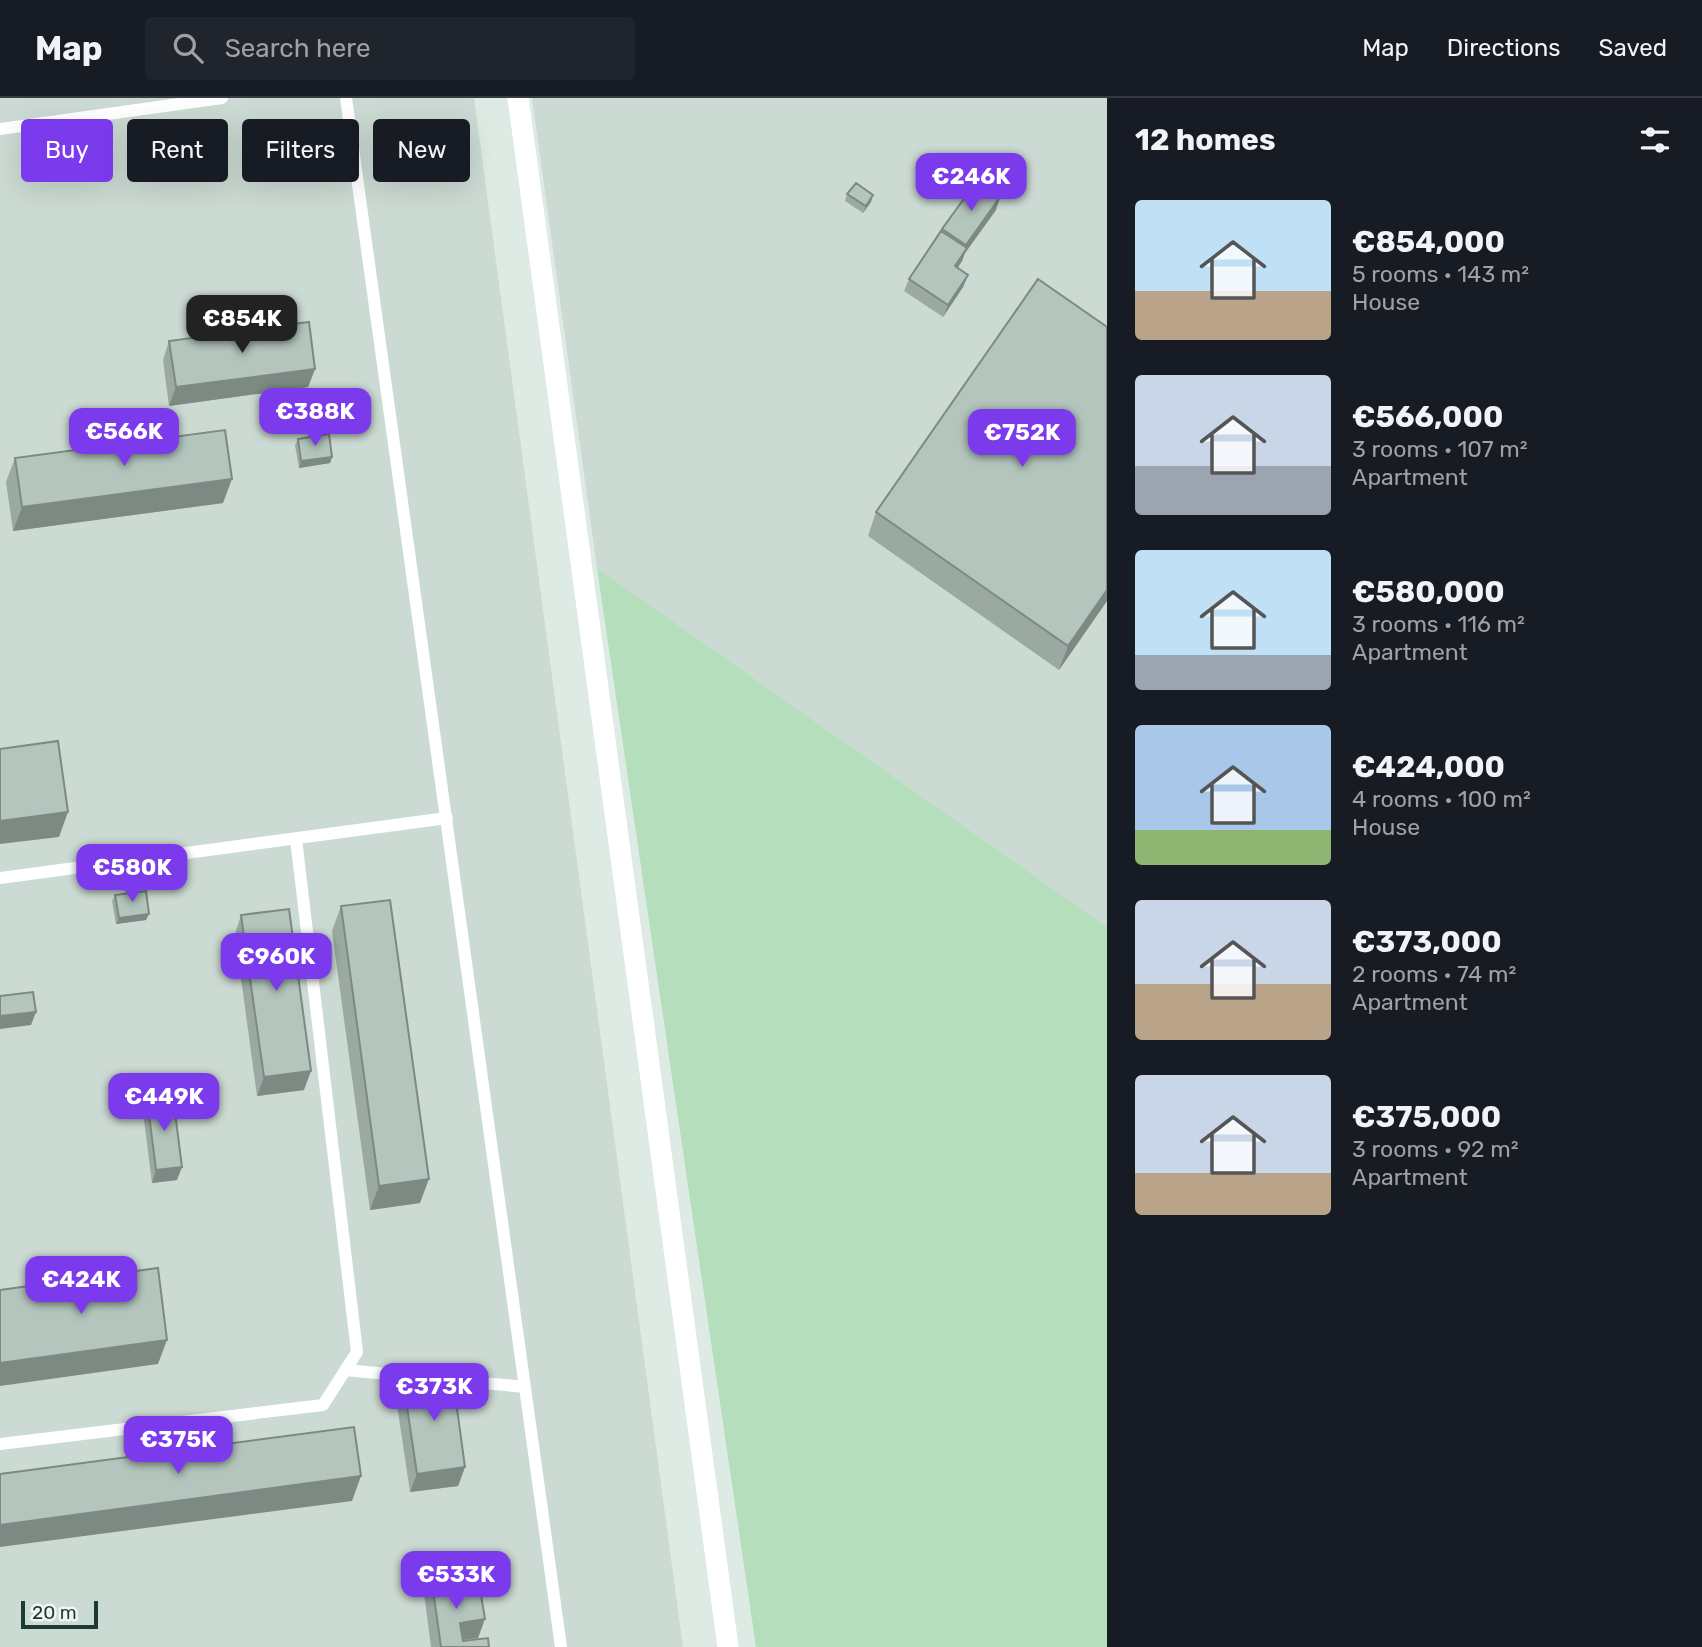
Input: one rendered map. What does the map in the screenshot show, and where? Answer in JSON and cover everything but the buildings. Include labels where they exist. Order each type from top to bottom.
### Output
[{"type":"street","points":[[518,98],[728,1647]]},
{"type":"lane","points":[[0,129],[222,98]]},
{"type":"lane","points":[[346,98],[561,1647]]},
{"type":"lane","points":[[0,878],[447,818]]},
{"type":"lane","points":[[0,1444],[323,1405],[357,1352],[296,839]]},
{"type":"lane","points":[[345,1370],[525,1387]]},
{"type":"shaded area","points":[[0,98],[474,98],[683,1647],[0,1647]]},
{"type":"shaded area","points":[[532,98],[1107,98],[1107,927],[597,568]]},
{"type":"green space","points":[[597,568],[1107,927],[1107,1647],[756,1647]]}]
